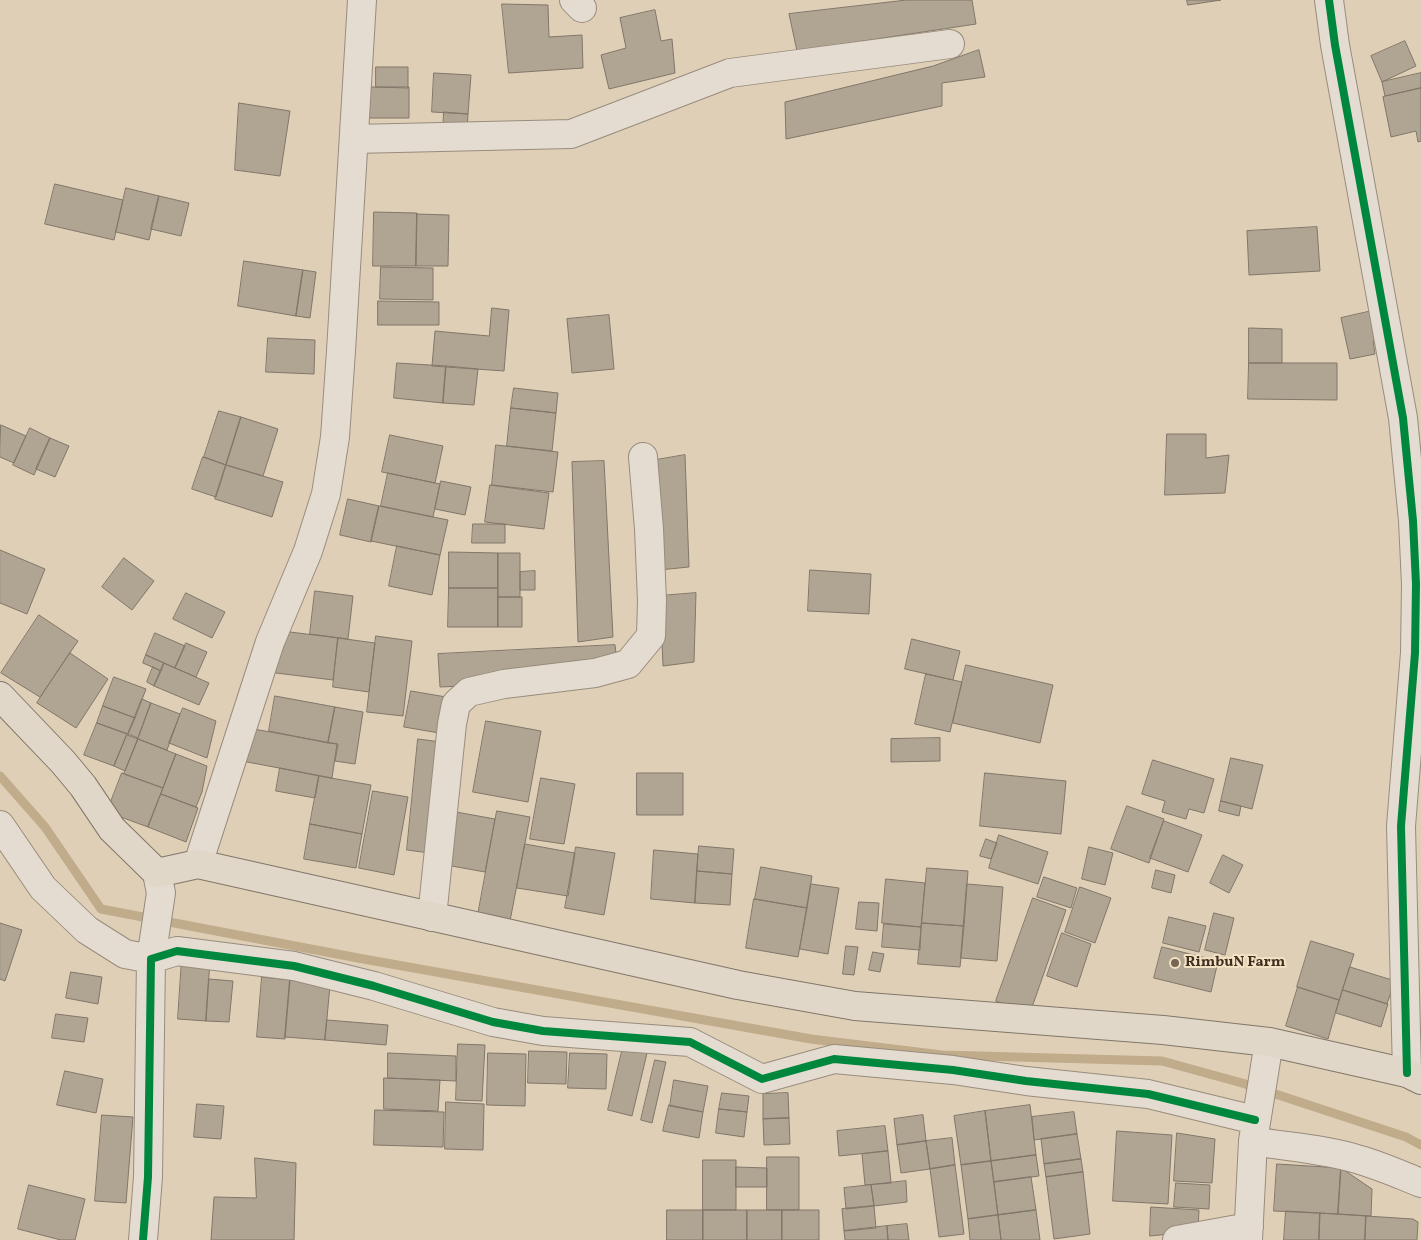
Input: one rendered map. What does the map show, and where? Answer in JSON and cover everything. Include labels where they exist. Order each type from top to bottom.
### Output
[{"type":"main road","points":[[0,696],[63,762],[112,829],[159,883],[198,864],[738,985],[855,1006],[1163,1030],[1268,1052],[1414,1076]]},
{"type":"street","points":[[198,864],[270,642],[308,550],[326,494],[335,437],[362,0]]},
{"type":"street","points":[[1329,0],[1335,45],[1415,486],[1418,637],[1401,826],[1414,1076]]},
{"type":"street","points":[[354,139],[571,134],[730,73],[950,44]]},
{"type":"street","points":[[432,917],[452,724],[456,704],[470,692],[504,684],[595,673],[628,664],[651,636],[652,601],[649,529],[643,457]]},
{"type":"street","points":[[0,825],[43,888],[87,930],[125,954],[150,958],[178,951],[294,966],[374,986],[493,1022],[543,1031],[690,1042],[762,1079],[834,1059],[953,1070],[1026,1081],[1148,1094],[1255,1123],[1338,1154],[1393,1171],[1421,1183]]},
{"type":"street","points":[[143,1240],[148,1177],[150,958],[159,883]]},
{"type":"street","points":[[1177,1240],[1248,1234],[1255,1123],[1268,1052]]},
{"type":"building","points":[[907,0],[972,0],[976,24],[797,51],[789,14]]},
{"type":"building","points":[[1187,0],[1221,0],[1188,5]]},
{"type":"building","points":[[502,4],[548,5],[549,37],[582,35],[583,68],[509,73]]},
{"type":"building","points":[[655,10],[661,41],[672,39],[675,73],[609,89],[601,55],[626,48],[620,18]]},
{"type":"building","points":[[1405,41],[1416,66],[1382,82],[1371,56]]},
{"type":"building","points":[[979,50],[985,77],[942,83],[942,106],[786,139],[785,102],[933,66]]},
{"type":"building","points":[[376,67],[408,67],[408,88],[376,87]]},
{"type":"building","points":[[434,73],[471,75],[468,114],[432,112]]},
{"type":"building","points":[[1421,73],[1421,88],[1385,96],[1382,82]]},
{"type":"building","points":[[369,87],[409,87],[409,118],[369,118]]},
{"type":"building","points":[[1421,88],[1421,141],[1418,142],[1416,131],[1391,137],[1383,97]]},
{"type":"building","points":[[239,103],[290,111],[280,176],[235,170]]},
{"type":"building","points":[[444,112],[468,114],[467,133],[443,131]]},
{"type":"building","points":[[55,184],[123,200],[114,240],[45,224]]},
{"type":"building","points":[[126,188],[159,196],[149,240],[116,232]]},
{"type":"building","points":[[159,196],[189,203],[181,236],[151,229]]},
{"type":"building","points":[[374,212],[417,213],[416,266],[373,266]]},
{"type":"building","points":[[417,214],[449,215],[448,266],[416,266]]},
{"type":"building","points":[[1317,227],[1320,271],[1249,275],[1247,231]]},
{"type":"building","points":[[244,261],[303,270],[296,316],[238,306]]},
{"type":"building","points":[[381,267],[433,268],[433,300],[380,299]]},
{"type":"building","points":[[303,270],[316,272],[310,318],[296,316]]},
{"type":"building","points":[[378,301],[439,302],[439,325],[378,325]]},
{"type":"building","points":[[492,308],[509,310],[504,371],[432,366],[435,331],[489,336]]},
{"type":"building","points":[[1372,311],[1377,340],[1373,341],[1375,354],[1350,359],[1341,318]]},
{"type":"building","points":[[609,315],[614,369],[572,373],[567,319]]},
{"type":"building","points":[[1249,328],[1282,329],[1282,363],[1249,363]]},
{"type":"building","points":[[268,338],[315,340],[314,374],[266,372]]},
{"type":"building","points":[[397,363],[446,366],[443,403],[394,398]]},
{"type":"building","points":[[1249,363],[1337,363],[1337,400],[1248,399]]},
{"type":"building","points":[[446,366],[478,369],[474,405],[443,403]]},
{"type":"building","points":[[514,388],[558,393],[556,413],[511,408]]},
{"type":"building","points":[[511,408],[556,413],[552,451],[507,446]]},
{"type":"building","points":[[219,411],[241,417],[226,465],[204,457]]},
{"type":"building","points":[[241,417],[278,429],[263,476],[226,465]]},
{"type":"building","points":[[1,425],[26,436],[14,463],[0,457]]},
{"type":"building","points":[[30,428],[50,438],[34,475],[13,465]]},
{"type":"building","points":[[1167,434],[1206,434],[1206,458],[1229,455],[1225,493],[1165,495]]},
{"type":"building","points":[[390,435],[443,446],[435,483],[382,472]]},
{"type":"building","points":[[50,438],[69,446],[55,477],[36,469]]},
{"type":"building","points":[[496,445],[558,452],[553,492],[492,485]]},
{"type":"building","points":[[685,455],[689,567],[659,570],[656,460]]},
{"type":"building","points":[[203,457],[226,465],[216,497],[192,489]]},
{"type":"building","points":[[604,461],[613,637],[578,642],[572,462]]},
{"type":"building","points":[[226,465],[283,482],[272,517],[215,499]]},
{"type":"building","points":[[388,473],[440,484],[433,517],[381,506]]},
{"type":"building","points":[[441,481],[471,487],[465,515],[435,509]]},
{"type":"building","points":[[490,485],[549,493],[544,529],[485,522]]},
{"type":"building","points":[[348,499],[379,506],[371,542],[340,535]]},
{"type":"building","points":[[379,506],[448,520],[440,555],[371,541]]},
{"type":"building","points":[[473,524],[505,524],[505,543],[472,543]]},
{"type":"building","points":[[397,546],[440,555],[432,595],[389,586]]},
{"type":"building","points":[[0,550],[45,569],[27,614],[0,603]]},
{"type":"building","points":[[449,552],[498,553],[498,588],[449,588]]},
{"type":"building","points":[[498,553],[520,553],[520,597],[498,597]]},
{"type":"building","points":[[124,558],[154,581],[132,610],[102,587]]},
{"type":"building","points":[[810,570],[871,574],[869,614],[808,611]]},
{"type":"building","points":[[535,571],[535,590],[520,590],[520,572]]},
{"type":"building","points":[[449,588],[498,588],[498,627],[448,627]]},
{"type":"building","points":[[315,591],[353,596],[348,639],[310,634]]},
{"type":"building","points":[[186,593],[225,612],[212,638],[173,619]]},
{"type":"building","points":[[696,593],[694,662],[663,666],[660,596]]},
{"type":"building","points":[[498,597],[522,597],[522,627],[498,627]]},
{"type":"building","points":[[39,615],[78,641],[40,697],[1,673]]},
{"type":"building","points":[[282,631],[338,638],[333,680],[276,673]]},
{"type":"building","points":[[155,633],[185,646],[175,668],[146,655]]},
{"type":"building","points":[[376,636],[412,641],[403,716],[367,712]]},
{"type":"building","points":[[338,638],[375,643],[369,692],[333,687]]},
{"type":"building","points":[[912,639],[960,651],[953,680],[905,669]]},
{"type":"building","points":[[186,643],[207,652],[196,677],[175,668]]},
{"type":"building","points":[[615,645],[619,679],[440,687],[438,654]]},
{"type":"building","points":[[70,653],[108,679],[76,728],[37,703]]},
{"type":"building","points":[[146,655],[164,663],[161,671],[143,663]]},
{"type":"building","points":[[164,663],[209,683],[199,705],[154,686]]},
{"type":"building","points":[[966,665],[1053,685],[1040,743],[953,723]]},
{"type":"building","points":[[153,667],[161,671],[154,686],[147,682]]},
{"type":"building","points":[[926,674],[962,682],[950,732],[915,724]]},
{"type":"building","points":[[114,677],[146,689],[135,718],[103,706]]},
{"type":"building","points":[[411,691],[452,698],[445,734],[404,727]]},
{"type":"building","points":[[275,696],[335,707],[328,743],[269,731]]},
{"type":"building","points":[[142,699],[151,703],[138,738],[128,734]]},
{"type":"building","points":[[151,703],[180,714],[167,750],[138,739]]},
{"type":"building","points":[[103,706],[135,718],[128,734],[97,723]]},
{"type":"building","points":[[335,707],[363,712],[355,764],[335,761],[338,744],[328,743]]},
{"type":"building","points":[[183,708],[216,721],[207,758],[169,743]]},
{"type":"building","points":[[486,721],[541,731],[528,802],[473,792]]},
{"type":"building","points":[[97,723],[127,734],[114,766],[84,755]]},
{"type":"building","points":[[248,728],[337,744],[332,778],[242,761]]},
{"type":"building","points":[[127,735],[138,739],[125,771],[114,766]]},
{"type":"building","points":[[940,738],[940,761],[891,762],[891,739]]},
{"type":"building","points":[[138,739],[176,754],[163,788],[124,774]]},
{"type":"building","points":[[418,739],[441,742],[430,853],[407,850]]},
{"type":"building","points":[[176,754],[207,766],[202,792],[196,807],[161,794]]},
{"type":"building","points":[[1231,758],[1263,765],[1252,809],[1221,801]]},
{"type":"building","points":[[1153,760],[1214,779],[1204,813],[1189,809],[1186,819],[1162,812],[1165,801],[1142,794]]},
{"type":"building","points":[[280,768],[319,776],[315,798],[276,791]]},
{"type":"building","points":[[122,773],[163,788],[148,827],[107,812]]},
{"type":"building","points":[[637,773],[683,773],[683,815],[637,815]]},
{"type":"building","points":[[985,773],[1066,781],[1061,834],[980,826]]},
{"type":"building","points":[[319,776],[371,785],[362,834],[310,824]]},
{"type":"building","points":[[541,778],[575,784],[564,844],[530,839]]},
{"type":"building","points":[[373,791],[408,797],[394,875],[359,868]]},
{"type":"building","points":[[161,794],[198,808],[186,842],[148,827]]},
{"type":"building","points":[[1221,801],[1241,806],[1239,816],[1219,811]]},
{"type":"building","points":[[1127,806],[1164,819],[1149,863],[1111,849]]},
{"type":"building","points":[[497,811],[530,817],[510,921],[478,915]]},
{"type":"building","points":[[456,812],[495,819],[485,872],[446,865]]},
{"type":"building","points":[[1164,821],[1202,835],[1188,872],[1150,858]]},
{"type":"building","points":[[310,824],[362,834],[356,868],[304,859]]},
{"type":"building","points":[[999,835],[1048,852],[1038,884],[989,868]]},
{"type":"building","points":[[986,839],[997,843],[991,859],[980,856]]},
{"type":"building","points":[[525,844],[575,853],[568,896],[517,888]]},
{"type":"building","points":[[699,846],[734,849],[732,874],[697,871]]},
{"type":"building","points":[[576,847],[615,853],[604,915],[565,908]]},
{"type":"building","points":[[1089,847],[1113,853],[1105,885],[1082,879]]},
{"type":"building","points":[[654,850],[698,854],[695,903],[651,899]]},
{"type":"building","points":[[1223,855],[1243,865],[1229,893],[1210,883]]},
{"type":"building","points":[[761,867],[812,876],[807,908],[755,899]]},
{"type":"building","points":[[927,868],[968,871],[964,926],[922,923]]},
{"type":"building","points":[[1156,870],[1175,875],[1171,893],[1152,888]]},
{"type":"building","points":[[697,871],[732,874],[730,905],[695,903]]},
{"type":"building","points":[[1044,877],[1077,888],[1071,908],[1037,897]]},
{"type":"building","points":[[886,879],[925,883],[921,927],[882,923]]},
{"type":"building","points":[[811,884],[839,888],[828,954],[800,949]]},
{"type":"building","points":[[967,884],[1003,887],[997,961],[961,958]]},
{"type":"building","points":[[1080,887],[1111,898],[1095,943],[1065,932]]},
{"type":"building","points":[[1033,898],[1066,910],[1030,1013],[996,1001]]},
{"type":"building","points":[[754,899],[807,908],[798,957],[746,948]]},
{"type":"building","points":[[859,902],[879,903],[877,931],[856,929]]},
{"type":"building","points":[[1214,913],[1234,918],[1225,955],[1205,950]]},
{"type":"building","points":[[1169,917],[1206,926],[1199,952],[1163,943]]},
{"type":"building","points":[[0,923],[22,930],[5,981],[0,979]]},
{"type":"building","points":[[922,923],[964,926],[960,967],[918,964]]},
{"type":"building","points":[[884,924],[921,927],[920,950],[882,947]]},
{"type":"building","points":[[1062,933],[1091,944],[1077,987],[1047,976]]},
{"type":"building","points":[[1311,941],[1354,954],[1339,1000],[1297,987]]},
{"type":"building","points":[[846,946],[858,947],[854,975],[843,974]]},
{"type":"building","points":[[1162,947],[1218,961],[1211,992],[1154,978]]},
{"type":"building","points":[[873,952],[884,954],[880,972],[869,970]]},
{"type":"building","points":[[182,958],[210,960],[206,1021],[178,1019]]},
{"type":"building","points":[[1350,967],[1392,980],[1393,986],[1387,1004],[1343,990]]},
{"type":"building","points":[[71,972],[102,977],[98,1004],[66,998]]},
{"type":"building","points":[[262,977],[290,980],[285,1039],[257,1037]]},
{"type":"building","points":[[209,979],[233,981],[229,1022],[206,1021]]},
{"type":"building","points":[[290,980],[319,982],[330,985],[325,1040],[285,1037]]},
{"type":"building","points":[[1298,987],[1339,1000],[1328,1039],[1286,1026]]},
{"type":"building","points":[[1343,990],[1388,1004],[1381,1027],[1336,1013]]},
{"type":"building","points":[[56,1014],[88,1018],[84,1042],[52,1038]]},
{"type":"building","points":[[327,1020],[388,1025],[386,1045],[325,1040]]},
{"type":"building","points":[[624,1043],[648,1049],[632,1116],[608,1110]]},
{"type":"building","points":[[458,1044],[485,1045],[482,1101],[456,1100]]},
{"type":"building","points":[[529,1051],[567,1052],[566,1084],[528,1083]]},
{"type":"building","points":[[388,1053],[456,1056],[456,1081],[388,1078]]},
{"type":"building","points":[[488,1053],[526,1054],[525,1106],[487,1105]]},
{"type":"building","points":[[570,1053],[607,1054],[606,1089],[568,1088]]},
{"type":"building","points":[[655,1060],[666,1062],[652,1123],[641,1120]]},
{"type":"building","points":[[65,1071],[103,1079],[96,1113],[57,1105]]},
{"type":"building","points":[[384,1078],[440,1080],[438,1111],[384,1109]]},
{"type":"building","points":[[674,1080],[708,1086],[703,1112],[670,1106]]},
{"type":"building","points":[[722,1093],[749,1096],[747,1112],[719,1109]]},
{"type":"building","points":[[788,1093],[789,1118],[763,1119],[763,1094]]},
{"type":"building","points":[[446,1102],[484,1104],[483,1150],[445,1149]]},
{"type":"building","points":[[197,1104],[224,1106],[221,1139],[194,1137]]},
{"type":"building","points":[[669,1105],[703,1112],[699,1138],[663,1131]]},
{"type":"building","points":[[1030,1105],[1036,1155],[991,1161],[985,1111]]},
{"type":"building","points":[[719,1109],[747,1112],[744,1137],[716,1133]]},
{"type":"building","points":[[375,1110],[444,1112],[443,1147],[374,1145]]},
{"type":"building","points":[[985,1111],[991,1161],[961,1165],[954,1116]]},
{"type":"building","points":[[1074,1112],[1077,1134],[1034,1140],[1032,1117]]},
{"type":"building","points":[[102,1115],[133,1117],[126,1203],[95,1201]]},
{"type":"building","points":[[923,1115],[926,1141],[897,1145],[894,1119]]},
{"type":"building","points":[[789,1118],[790,1144],[764,1145],[763,1119]]},
{"type":"building","points":[[885,1126],[888,1151],[839,1156],[837,1131]]},
{"type":"building","points":[[1117,1131],[1172,1135],[1168,1204],[1113,1201]]},
{"type":"building","points":[[1177,1133],[1215,1139],[1212,1183],[1174,1181]]},
{"type":"building","points":[[1077,1134],[1081,1159],[1044,1164],[1041,1139]]},
{"type":"building","points":[[952,1138],[955,1165],[930,1169],[926,1141]]},
{"type":"building","points":[[926,1141],[930,1169],[901,1173],[897,1145]]},
{"type":"building","points":[[888,1151],[891,1183],[865,1185],[862,1154]]},
{"type":"building","points":[[1036,1155],[1039,1176],[994,1182],[991,1161]]},
{"type":"building","points":[[767,1157],[799,1157],[799,1210],[767,1210]]},
{"type":"building","points":[[255,1158],[296,1163],[294,1240],[211,1240],[214,1197],[256,1198]]},
{"type":"building","points":[[1081,1159],[1083,1172],[1046,1177],[1044,1164]]},
{"type":"building","points":[[703,1160],[736,1160],[736,1210],[703,1210]]},
{"type":"building","points":[[991,1161],[998,1215],[968,1219],[961,1165]]},
{"type":"building","points":[[1277,1164],[1341,1168],[1338,1214],[1274,1211]]},
{"type":"building","points":[[955,1165],[964,1234],[939,1237],[930,1169]]},
{"type":"building","points":[[736,1167],[767,1168],[767,1187],[736,1187]]},
{"type":"building","points":[[1341,1168],[1372,1189],[1371,1216],[1338,1214]]},
{"type":"building","points":[[1083,1172],[1090,1234],[1054,1239],[1046,1177]]},
{"type":"building","points":[[1031,1177],[1036,1210],[998,1215],[994,1182]]},
{"type":"building","points":[[906,1181],[907,1202],[874,1206],[871,1185]]},
{"type":"building","points":[[1176,1183],[1210,1185],[1209,1209],[1174,1207]]},
{"type":"building","points":[[29,1185],[85,1199],[75,1240],[61,1240],[18,1229]]},
{"type":"building","points":[[871,1185],[874,1206],[846,1209],[844,1188]]},
{"type":"building","points":[[874,1206],[876,1228],[844,1231],[842,1209]]},
{"type":"building","points":[[1151,1207],[1199,1210],[1198,1231],[1150,1236]]},
{"type":"building","points":[[667,1210],[703,1210],[703,1240],[667,1240]]},
{"type":"building","points":[[703,1210],[747,1210],[747,1240],[703,1240]]},
{"type":"building","points":[[747,1210],[782,1210],[782,1240],[747,1240]]},
{"type":"building","points":[[782,1210],[819,1210],[819,1240],[782,1240]]},
{"type":"building","points":[[1036,1210],[1040,1240],[1001,1240],[998,1215]]},
{"type":"building","points":[[1286,1211],[1320,1213],[1319,1240],[1284,1240]]},
{"type":"building","points":[[1320,1213],[1366,1216],[1365,1240],[1319,1240]]},
{"type":"building","points":[[998,1215],[1001,1240],[970,1240],[968,1219]]},
{"type":"building","points":[[1366,1216],[1413,1219],[1418,1222],[1417,1240],[1365,1240]]},
{"type":"building","points":[[907,1224],[909,1240],[888,1240],[887,1226]]},
{"type":"building","points":[[887,1226],[888,1240],[845,1240],[844,1231]]},
{"type":"waterway","points":[[0,776],[45,827],[101,909],[358,958],[811,1039],[942,1055],[1162,1061],[1242,1083],[1406,1137],[1421,1145]]},
{"type":"cycle path","points":[[1329,0],[1335,45],[1403,418],[1413,521],[1416,584],[1415,653],[1401,826],[1407,1073]]},
{"type":"cycle path","points":[[143,1240],[148,1177],[151,959],[177,951],[294,966],[374,986],[493,1022],[543,1031],[690,1042],[762,1079],[834,1059],[953,1070],[1026,1081],[1148,1094],[1255,1120]]},
{"type":"place","name":"RimbuN Farm","points":[[1175,963]]}]
